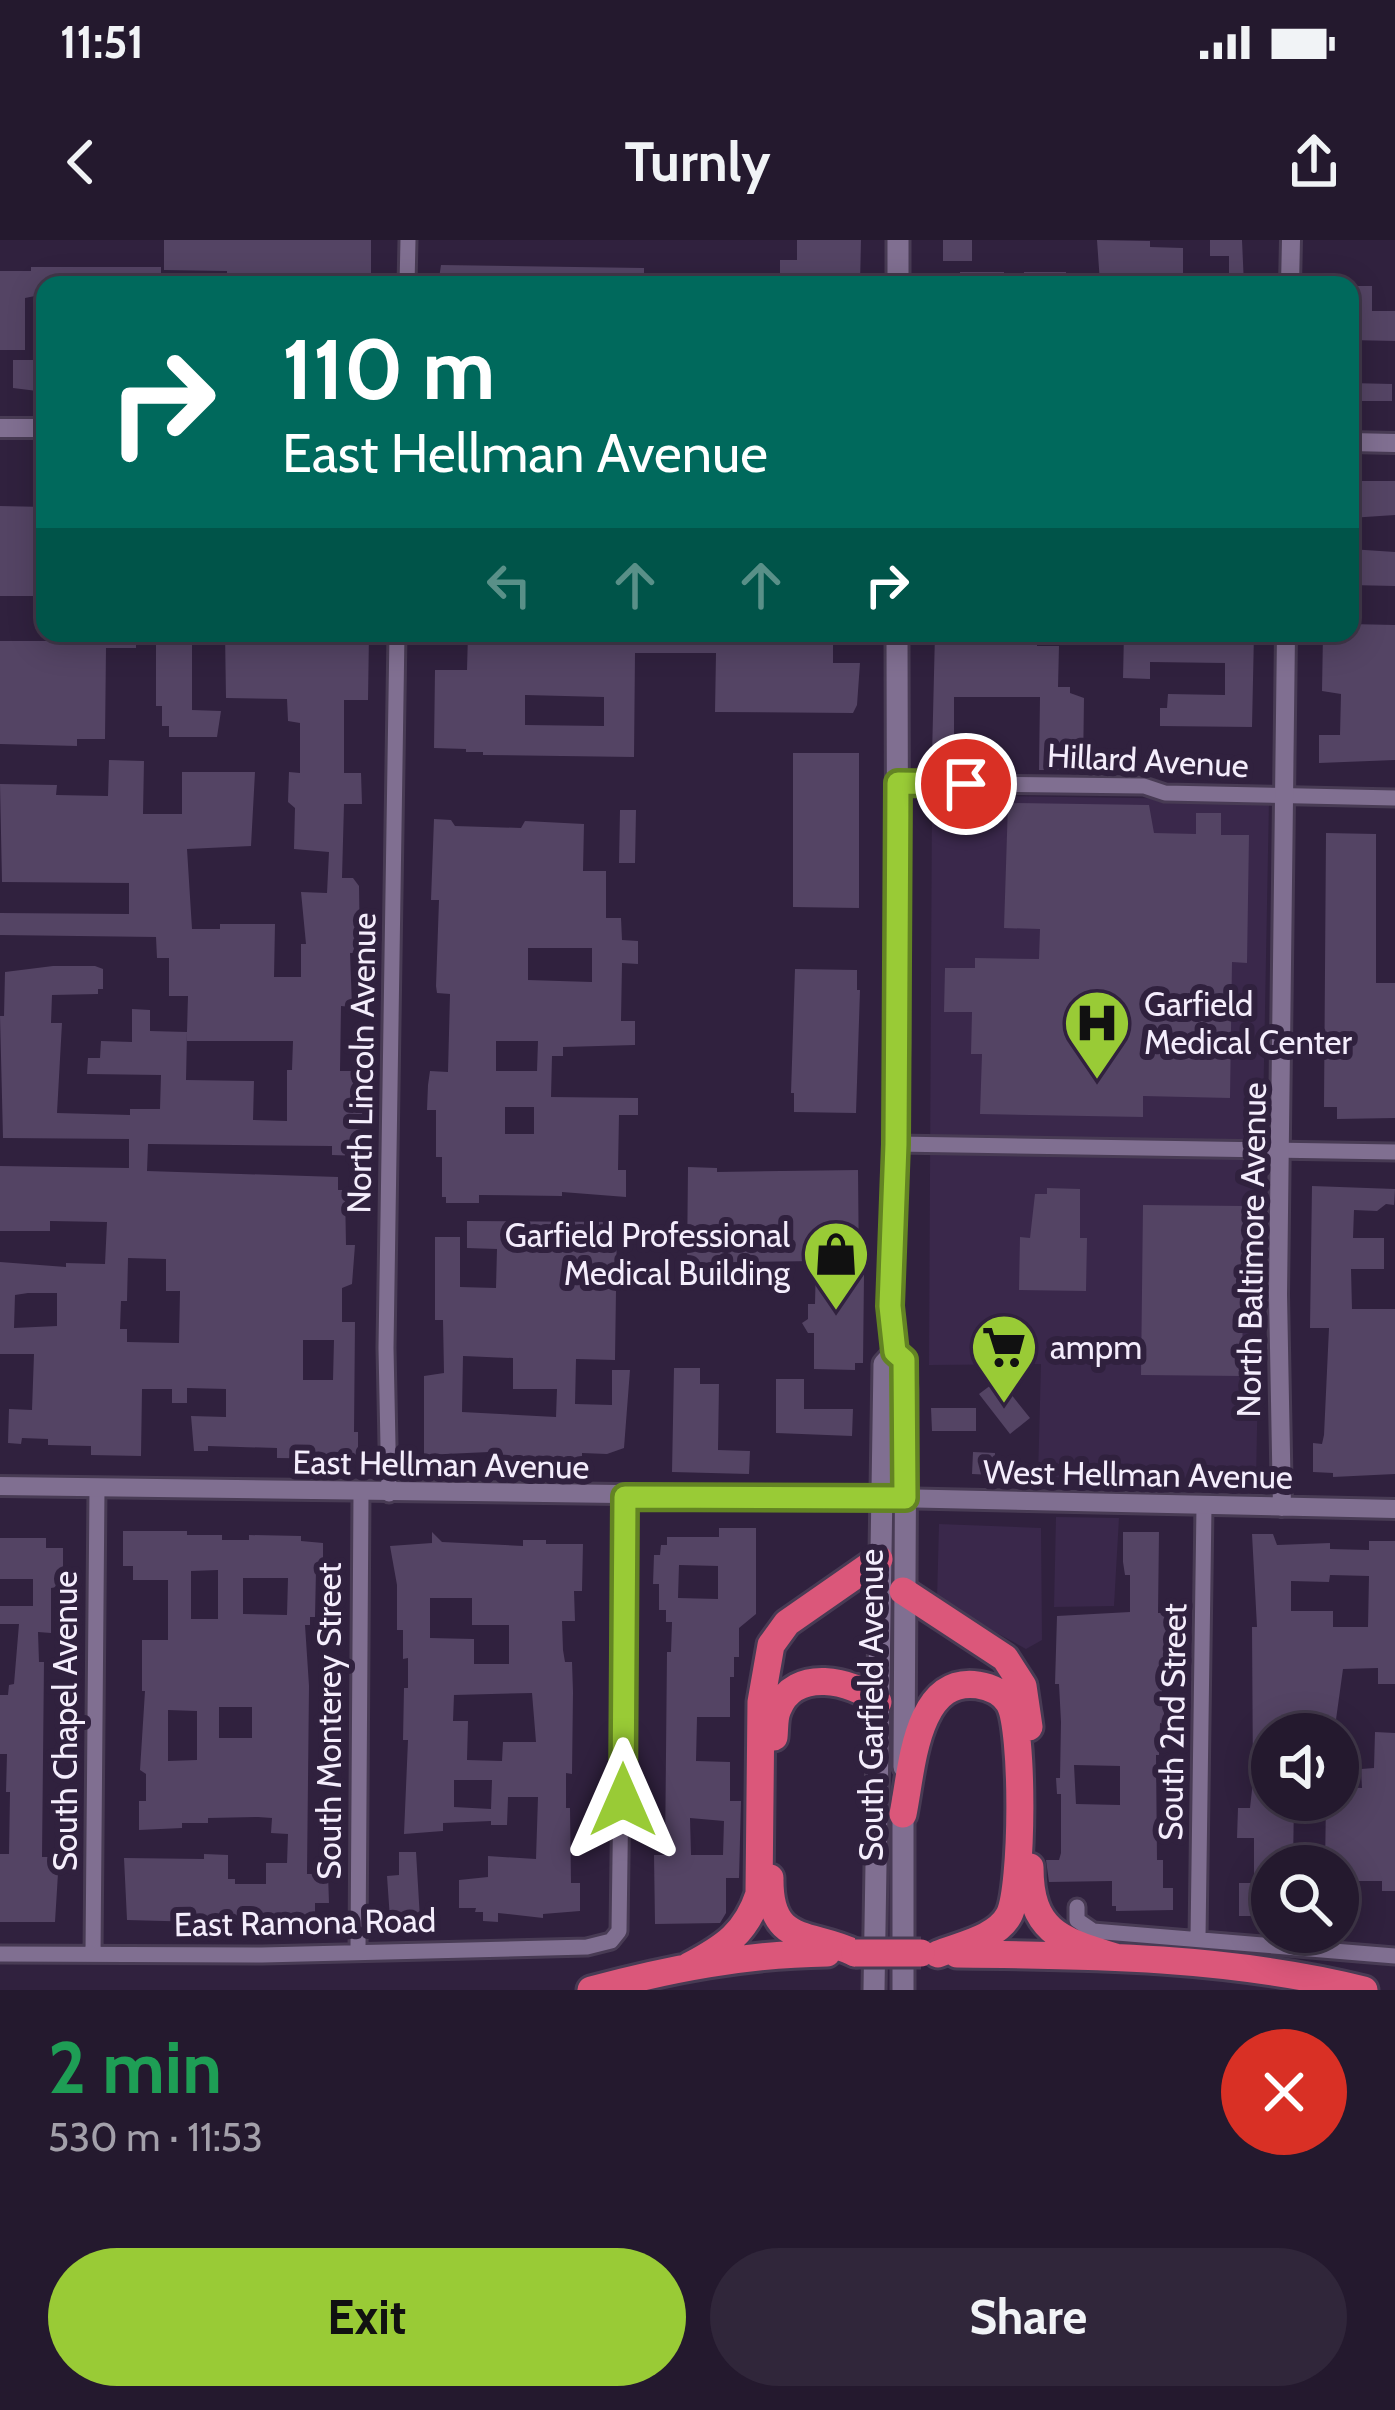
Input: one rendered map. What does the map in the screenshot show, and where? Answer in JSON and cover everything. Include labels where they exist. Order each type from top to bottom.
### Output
[{"type":"highway","points":[[689,1966],[728,1946],[750,1920],[759,1894],[761,1702],[770,1645],[787,1623],[879,1559]]},
{"type":"highway","points":[[903,1592],[1005,1658],[1023,1686],[1029,1724],[1030,1880],[1035,1909],[1048,1930],[1070,1943],[1115,1957]]},
{"type":"highway","points":[[855,1953],[796,1936],[774,1911],[770,1892],[776,1710],[784,1699],[810,1683],[826,1680],[862,1688],[878,1702]]},
{"type":"highway","points":[[903,1814],[924,1719],[934,1701],[950,1687],[968,1684],[991,1688],[1008,1700],[1017,1724],[1019,1754],[1017,1890],[1008,1918],[987,1936],[929,1953]]},
{"type":"highway","points":[[590,1990],[689,1966],[767,1954],[855,1953],[1115,1957],[1308,1976],[1364,1990]]},
{"type":"main road","points":[[898,240],[898,276]]},
{"type":"main road","points":[[895,1352],[890,1306],[896,1144],[897,642]]},
{"type":"main road","name":"South Garfield Avenue","points":[[874,1990],[884,1364],[895,1352],[904,1360],[903,1990]]},
{"type":"street","points":[[407,276],[408,240]]},
{"type":"street","points":[[1290,276],[1291,240]]},
{"type":"street","points":[[0,428],[36,428]]},
{"type":"street","points":[[1359,442],[1395,443]]},
{"type":"street","name":"North Lincoln Avenue","points":[[389,1494],[386,1348],[397,642]]},
{"type":"street","name":"North Baltimore Avenue","points":[[1282,1507],[1278,1295],[1286,642]]},
{"type":"street","name":"Hillard Avenue","points":[[898,783],[1144,786],[1166,793],[1395,797]]},
{"type":"street","points":[[896,1144],[1395,1152]]},
{"type":"street","name":"East Hellman Avenue","points":[[0,1486],[881,1498]]},
{"type":"street","name":"South Chapel Avenue","points":[[93,1954],[97,1488]]},
{"type":"street","name":"South Monterey Street","points":[[358,1950],[361,1493]]},
{"type":"street","name":"East Ramona Road","points":[[0,1954],[262,1955],[587,1947],[611,1941],[619,1931],[623,1846],[625,1497]]},
{"type":"street","name":"West Hellman Avenue","points":[[881,1498],[1395,1509]]},
{"type":"street","name":"South 2nd Street","points":[[1198,1938],[1204,1506]]},
{"type":"street","points":[[1077,1907],[1077,1920],[1093,1931],[1395,1956]]},
{"type":"shaded area","name":"Garfield Medical Center","points":[[932,795],[1269,800],[1256,1482],[1038,1477],[1041,1364],[929,1365]]},
{"type":"shaded area","points":[[1056,1517],[1119,1518],[1114,1606],[1054,1607]]},
{"type":"shaded area","points":[[939,1524],[1041,1528],[1042,1640],[1026,1649],[937,1600]]},
{"type":"building","points":[[164,240],[371,240],[371,276],[227,276],[227,271],[164,270]]},
{"type":"building","points":[[797,240],[861,240],[860,276],[780,276],[780,260],[797,260]]},
{"type":"building","points":[[943,240],[972,240],[972,261],[943,261]]},
{"type":"building","points":[[1097,240],[1150,241],[1150,247],[1183,248],[1183,276],[1100,276]]},
{"type":"building","points":[[1210,240],[1242,240],[1244,276],[1229,276],[1229,256],[1210,256]]},
{"type":"building","points":[[441,265],[644,268],[644,276],[439,276]]},
{"type":"building","points":[[31,267],[161,267],[161,276],[36,276],[36,296],[25,298],[25,350],[0,350],[0,271],[31,271]]},
{"type":"building","points":[[960,272],[1004,272],[1004,276],[960,276]]},
{"type":"building","points":[[1024,272],[1066,272],[1066,276],[1024,276]]},
{"type":"building","points":[[1359,286],[1372,286],[1372,311],[1395,311],[1395,341],[1359,340]]},
{"type":"building","points":[[13,360],[36,360],[36,391],[13,388]]},
{"type":"building","points":[[1359,383],[1392,384],[1392,401],[1359,401]]},
{"type":"building","points":[[1359,481],[1395,481],[1395,515],[1359,517]]},
{"type":"building","points":[[0,506],[36,507],[36,596],[0,596]]},
{"type":"building","points":[[1359,550],[1395,552],[1395,586],[1359,585]]},
{"type":"building","points":[[1359,624],[1395,625],[1395,760],[1319,763],[1319,735],[1340,735],[1341,694],[1322,691],[1323,642],[1359,642]]},
{"type":"building","points":[[0,641],[136,642],[136,648],[106,648],[105,739],[77,739],[77,746],[0,744]]},
{"type":"building","points":[[156,642],[192,642],[192,710],[221,711],[217,737],[169,737],[169,726],[162,726],[162,706],[156,706]]},
{"type":"building","points":[[225,642],[369,642],[368,700],[344,700],[344,773],[361,773],[362,804],[344,804],[342,878],[353,878],[359,886],[360,953],[350,953],[352,1007],[341,1006],[340,1071],[359,1071],[359,1082],[363,1082],[361,1156],[332,1155],[332,1146],[148,1144],[147,1171],[338,1177],[338,1190],[345,1190],[346,1245],[355,1245],[352,1284],[342,1288],[342,1322],[355,1322],[358,1459],[277,1458],[277,1448],[208,1446],[208,1451],[194,1451],[191,1416],[226,1417],[226,1389],[187,1388],[187,1403],[172,1403],[172,1389],[142,1389],[141,1456],[91,1455],[91,1446],[48,1445],[48,1439],[8,1443],[9,1409],[32,1410],[34,1354],[0,1354],[0,1262],[66,1267],[66,1263],[105,1264],[107,1222],[50,1221],[50,1231],[0,1231],[0,1166],[129,1168],[129,1139],[3,1138],[0,1016],[4,1016],[5,972],[53,966],[103,969],[103,989],[98,994],[52,995],[51,1023],[62,1023],[57,1113],[130,1115],[130,1109],[160,1109],[161,1075],[87,1074],[88,1058],[100,1058],[101,1041],[132,1042],[132,1009],[150,1010],[150,1031],[187,1032],[188,996],[169,996],[169,958],[157,958],[156,937],[0,935],[0,913],[129,914],[129,883],[2,882],[0,784],[57,785],[56,795],[108,796],[109,760],[144,761],[143,814],[182,814],[182,772],[255,772],[251,846],[187,849],[192,929],[275,924],[274,977],[301,977],[301,944],[306,944],[301,892],[327,893],[329,852],[294,849],[295,808],[288,802],[289,772],[300,773],[300,723],[288,721],[287,699],[226,698]],"holes":[[[187,1032],[187,1041],[293,1041],[292,1070],[287,1070],[287,1121],[253,1120],[254,1081],[186,1080]],[[128,1258],[166,1259],[166,1291],[180,1291],[179,1343],[127,1342],[127,1329],[120,1329],[121,1301],[127,1301]],[[57,1293],[57,1326],[14,1328],[15,1295]],[[303,1340],[334,1340],[333,1380],[303,1380]]]},
{"type":"building","points":[[468,642],[833,642],[833,663],[860,663],[853,713],[715,712],[716,653],[635,653],[634,757],[483,755],[434,748],[435,670],[467,670]],"holes":[[[525,695],[604,697],[604,726],[525,725]]]},
{"type":"building","points":[[935,642],[1059,646],[1058,687],[1070,687],[1070,693],[1084,698],[1083,770],[1039,770],[1040,697],[954,697],[954,738],[961,739],[961,749],[987,749],[987,765],[940,765],[932,756]]},
{"type":"building","points":[[1124,642],[1254,642],[1252,727],[1160,726],[1160,708],[1167,708],[1168,694],[1225,695],[1225,663],[1150,662],[1150,679],[1123,678]]},
{"type":"building","points":[[793,753],[859,753],[859,908],[793,907]]},
{"type":"building","name":"Garfield Medical Center","points":[[1008,803],[1149,805],[1154,833],[1196,834],[1196,813],[1221,813],[1221,835],[1249,835],[1247,963],[1232,962],[1230,1098],[1143,1096],[1143,1117],[980,1114],[982,1054],[971,1054],[972,1012],[944,1012],[945,968],[975,968],[975,958],[1039,959],[1040,929],[1004,928]]},
{"type":"building","points":[[620,810],[636,810],[635,863],[619,863]]},
{"type":"building","points":[[434,819],[451,820],[455,826],[521,828],[525,821],[584,824],[583,871],[606,871],[606,918],[621,918],[622,940],[638,941],[638,964],[622,963],[621,1021],[635,1021],[635,1045],[563,1047],[563,1056],[552,1056],[551,1097],[638,1098],[638,1115],[619,1115],[618,1170],[626,1170],[626,1197],[562,1192],[562,1196],[479,1195],[479,1203],[446,1203],[442,1197],[436,1110],[427,1110],[430,1071],[448,1072],[450,994],[437,993],[439,900],[431,900]],"holes":[[[528,948],[592,948],[592,982],[528,980]],[[496,1041],[538,1041],[537,1071],[496,1071]],[[505,1107],[534,1107],[534,1134],[505,1134]]]},
{"type":"building","points":[[1326,833],[1376,834],[1376,983],[1395,983],[1395,1118],[1337,1119],[1337,1107],[1324,1107]]},
{"type":"building","points":[[795,969],[857,970],[856,1113],[794,1112]]},
{"type":"building","points":[[688,1167],[717,1168],[717,1172],[858,1170],[863,1363],[855,1363],[855,1370],[814,1369],[814,1333],[808,1333],[802,1323],[808,1319],[808,1304],[815,1304],[816,1261],[687,1263]]},
{"type":"building","points":[[1312,1186],[1395,1189],[1394,1205],[1386,1204],[1377,1211],[1354,1210],[1353,1238],[1384,1238],[1384,1269],[1351,1269],[1352,1309],[1395,1309],[1395,1474],[1333,1477],[1333,1473],[1313,1472],[1313,1443],[1322,1444],[1324,1435],[1329,1328],[1310,1328]]},
{"type":"building","points":[[1047,1188],[1080,1189],[1080,1238],[1087,1238],[1086,1291],[1019,1290],[1020,1237],[1030,1238],[1035,1194],[1047,1194]]},
{"type":"building","points":[[1143,1205],[1244,1206],[1242,1376],[1141,1375]]},
{"type":"building","points":[[467,1221],[617,1222],[615,1360],[576,1359],[575,1404],[612,1405],[612,1370],[630,1370],[624,1448],[607,1454],[582,1453],[582,1462],[488,1457],[489,1452],[424,1455],[424,1376],[444,1373],[443,1320],[435,1320],[435,1237],[460,1237],[460,1287],[496,1288],[497,1249],[467,1248]],"holes":[[[463,1356],[513,1358],[513,1389],[557,1389],[556,1417],[462,1412]]]},
{"type":"building","points":[[674,1368],[700,1368],[700,1384],[719,1384],[718,1450],[750,1451],[749,1474],[672,1472]]},
{"type":"building","points":[[776,1379],[804,1379],[804,1409],[853,1409],[852,1436],[776,1433]]},
{"type":"building","name":"ampm","points":[[999,1379],[1030,1418],[1010,1434],[979,1394]]},
{"type":"building","points":[[931,1408],[976,1408],[976,1431],[932,1431]]},
{"type":"building","points":[[973,1452],[995,1453],[994,1475],[972,1474]]},
{"type":"building","points":[[719,1528],[756,1528],[756,1614],[739,1628],[739,1657],[734,1657],[734,1677],[730,1677],[730,1717],[697,1717],[696,1761],[730,1762],[730,1801],[741,1801],[739,1878],[726,1878],[726,1913],[720,1923],[655,1924],[654,1855],[665,1855],[667,1652],[671,1652],[672,1622],[666,1622],[666,1610],[659,1610],[659,1584],[653,1584],[654,1555],[660,1555],[667,1537],[719,1537]],"holes":[[[679,1565],[718,1566],[718,1599],[678,1598]],[[690,1818],[724,1821],[723,1855],[691,1855]]]},
{"type":"building","points":[[123,1531],[187,1531],[187,1535],[222,1535],[222,1540],[249,1540],[249,1535],[301,1536],[301,1541],[323,1543],[323,1570],[316,1570],[315,1617],[305,1625],[307,1874],[328,1874],[329,1903],[315,1903],[315,1925],[127,1920],[124,1858],[228,1855],[228,1879],[235,1879],[235,1884],[266,1884],[266,1863],[287,1863],[288,1834],[271,1833],[272,1818],[258,1817],[208,1818],[208,1823],[182,1823],[182,1828],[139,1830],[139,1801],[146,1801],[146,1774],[140,1770],[145,1691],[142,1640],[168,1640],[168,1580],[133,1580],[133,1566],[123,1566]],"holes":[[[218,1570],[218,1619],[191,1619],[191,1571]],[[243,1578],[288,1578],[287,1615],[243,1614]],[[219,1707],[252,1707],[252,1738],[219,1738]],[[168,1710],[197,1711],[197,1760],[168,1761]]]},
{"type":"building","points":[[432,1532],[442,1542],[583,1544],[582,1591],[574,1591],[575,1621],[562,1621],[565,1662],[572,1662],[573,1692],[572,1774],[566,1773],[566,1808],[570,1808],[571,1883],[580,1883],[580,1911],[543,1914],[543,1918],[498,1913],[498,1922],[483,1921],[483,1912],[475,1912],[476,1908],[459,1908],[459,1880],[488,1877],[488,1856],[536,1859],[538,1797],[508,1797],[507,1825],[443,1823],[443,1831],[404,1834],[408,1658],[403,1659],[403,1630],[397,1630],[397,1585],[390,1546],[432,1543]],"holes":[[[430,1598],[472,1598],[472,1625],[509,1625],[509,1664],[474,1664],[474,1639],[430,1638]],[[532,1693],[536,1742],[503,1742],[502,1761],[467,1760],[468,1721],[453,1721],[454,1695]],[[454,1780],[492,1780],[491,1809],[454,1807]]]},
{"type":"building","points":[[1123,1532],[1159,1532],[1158,1613],[1167,1613],[1165,1724],[1160,1723],[1156,1755],[1157,1860],[1163,1860],[1163,1888],[1173,1888],[1173,1910],[1116,1911],[1112,1881],[1049,1882],[1046,1860],[1059,1860],[1061,1853],[1061,1794],[1057,1794],[1056,1778],[1060,1778],[1061,1722],[1059,1684],[1055,1684],[1057,1616],[1130,1612],[1130,1575],[1125,1575]],"holes":[[[1074,1765],[1120,1766],[1120,1805],[1076,1804]]]},
{"type":"building","points":[[1252,1534],[1273,1534],[1277,1545],[1330,1543],[1330,1549],[1369,1550],[1369,1541],[1395,1541],[1395,1684],[1378,1684],[1378,1668],[1343,1669],[1337,1713],[1253,1713],[1252,1627],[1257,1627]],"holes":[[[1369,1576],[1368,1627],[1333,1627],[1333,1611],[1291,1611],[1291,1581]]]},
{"type":"building","points":[[0,1538],[46,1538],[46,1548],[63,1548],[63,1586],[51,1588],[51,1633],[38,1632],[39,1662],[44,1662],[42,1857],[59,1857],[55,1922],[0,1922],[0,1854],[9,1854],[10,1792],[6,1792],[7,1754],[0,1754],[0,1695],[8,1695],[9,1685],[14,1684],[19,1624],[0,1624],[0,1606],[33,1606],[33,1579],[0,1579]]},
{"type":"building","points":[[1375,1732],[1395,1733],[1395,1891],[1382,1891],[1382,1881],[1359,1881],[1359,1845],[1325,1845],[1326,1821],[1359,1821],[1361,1769],[1374,1768]]},
{"type":"building","points":[[1251,1799],[1251,1821],[1294,1821],[1293,1845],[1254,1845],[1254,1838],[1237,1838],[1238,1808],[1250,1808]]},
{"type":"building","points":[[399,1852],[416,1852],[420,1919],[390,1919],[387,1876],[399,1875]]},
{"type":"building","points":[[1239,1883],[1251,1883],[1251,1916],[1239,1916]]},
{"type":"place","name":"Garfield Medical Center","points":[[1097,1082]]},
{"type":"place","name":"Garfield Professional Medical Building","points":[[836,1313]]},
{"type":"place","name":"ampm","points":[[1004,1406]]},
{"type":"route","points":[[623,1800],[625,1497],[905,1498],[904,1360],[895,1352],[890,1306],[898,783],[966,784]]}]
